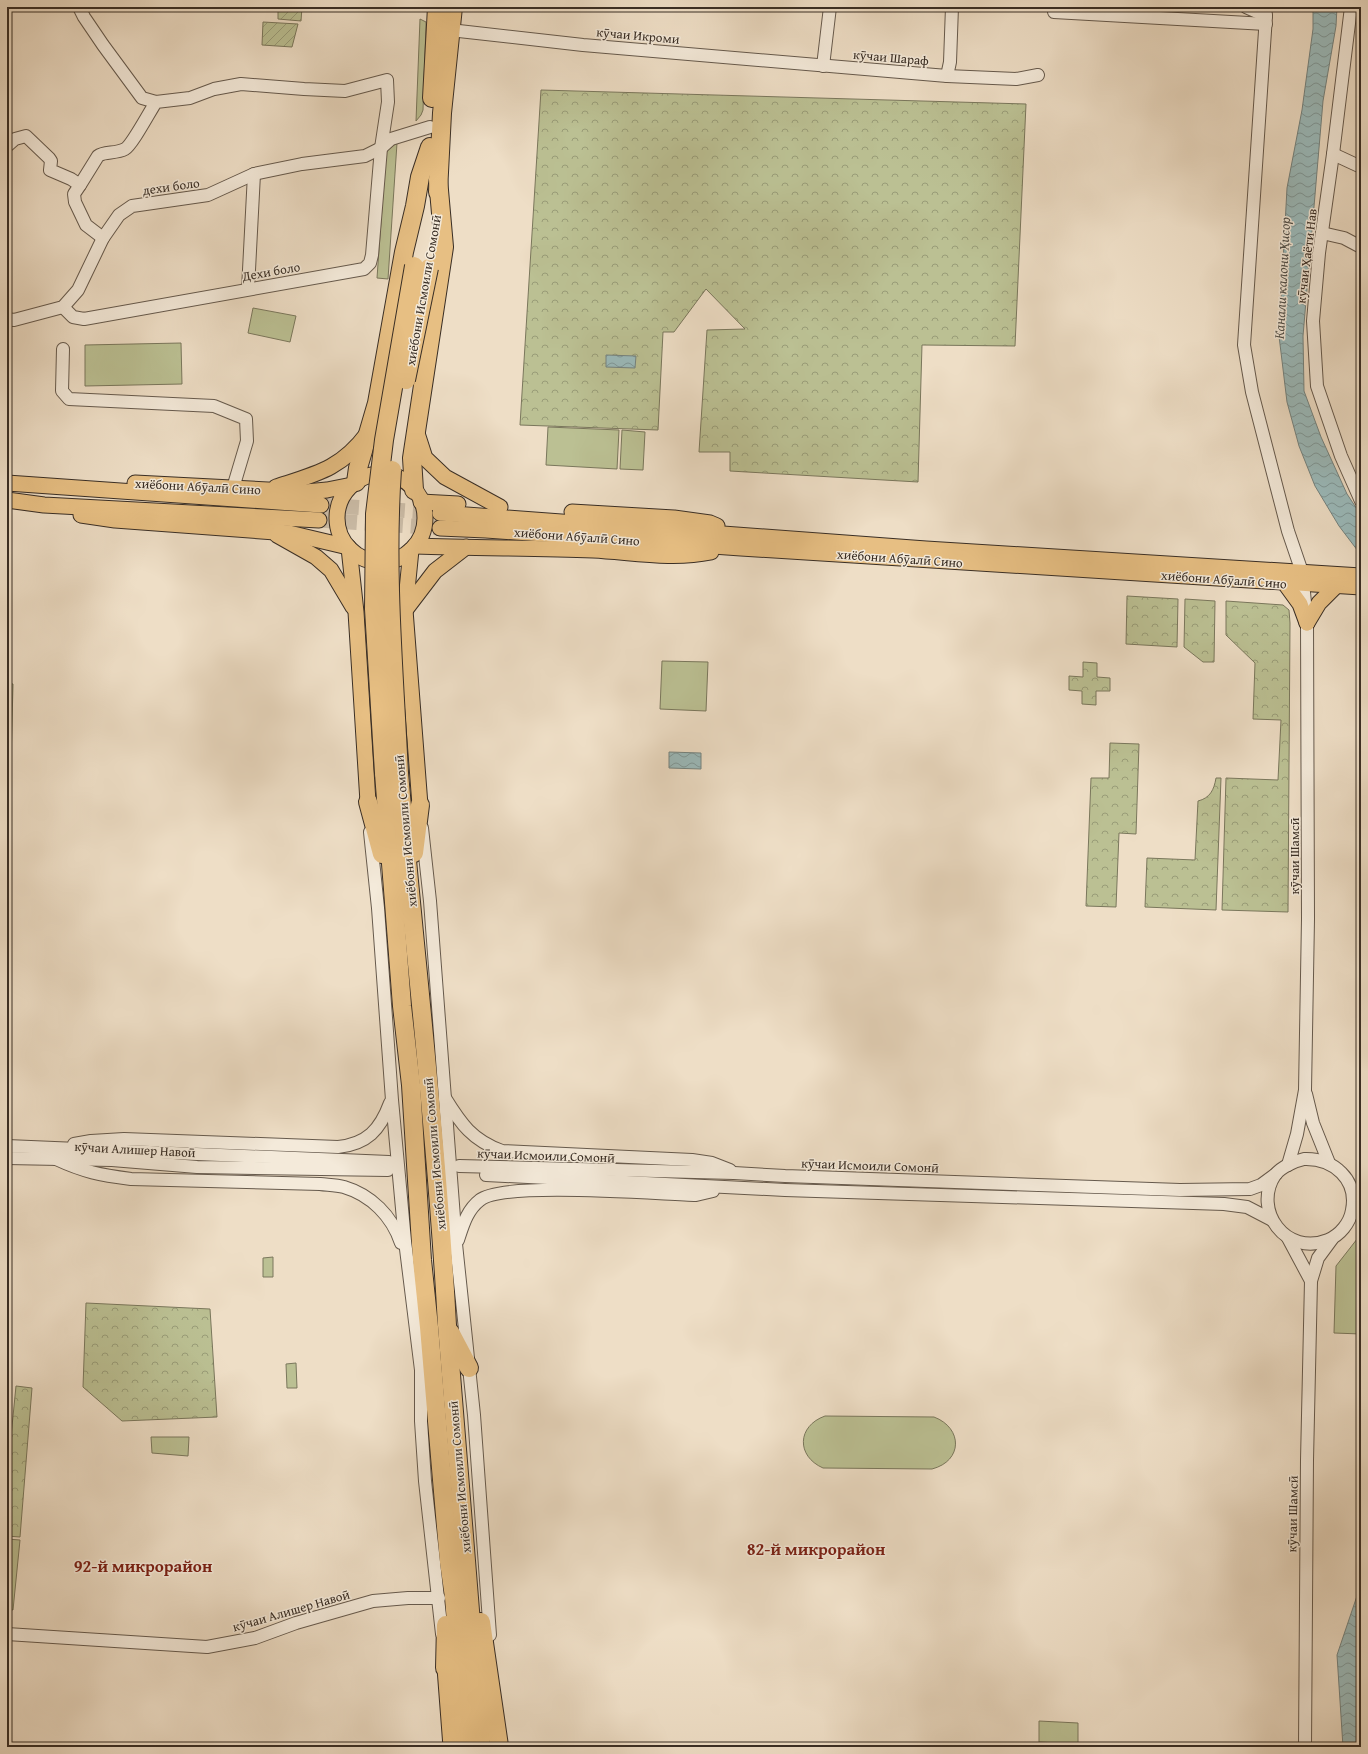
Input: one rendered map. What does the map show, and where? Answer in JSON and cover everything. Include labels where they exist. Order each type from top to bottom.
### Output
[{"type":"highway","name":"хиёбони Исмоили Сомонӣ","points":[[422,267],[423,208],[430,146],[438,7]]},
{"type":"highway","name":"хиёбони Исмоили Сомонӣ","points":[[453,7],[442,113],[437,215],[422,267],[394,442],[388,518],[391,612],[394,898],[410,1085],[422,1260],[438,1326],[457,1562],[481,1747]]},
{"type":"highway","points":[[354,483],[377,403],[420,177],[430,146]]},
{"type":"highway","points":[[418,496],[412,458],[444,247],[438,179]]},
{"type":"highway","name":"хиёбони Исмоили Сомонӣ","points":[[392,773],[410,889],[422,1007],[444,1268],[438,1326]]},
{"type":"highway","points":[[368,802],[394,898]]},
{"type":"highway","points":[[410,889],[420,805]]},
{"type":"highway","points":[[438,1326],[469,1368]]},
{"type":"highway","points":[[421,1370],[438,1326]]},
{"type":"highway","name":"хиёбони Исмоили Сомонӣ","points":[[457,1562],[454,1597],[466,1747]]},
{"type":"highway","points":[[445,1668],[457,1562]]},
{"type":"highway","points":[[457,1562],[482,1627],[499,1746]]},
{"type":"main road","points":[[269,489],[308,476],[339,463],[356,448],[371,428]]},
{"type":"main road","points":[[416,430],[425,458],[445,477],[500,507]]},
{"type":"main road","points":[[380,474],[404,481],[418,496],[424,513],[424,525],[421,536],[413,548],[396,559],[379,562],[368,560],[358,556],[348,548],[341,538],[337,515],[342,499],[354,483],[367,476],[380,474]]},
{"type":"main road","name":"хиёбони Абӯалӣ Сино","points":[[44,486],[72,482],[164,483],[312,492],[354,483]]},
{"type":"main road","name":"хиёбони Абӯалӣ Сино","points":[[7,483],[320,512],[44,504],[7,500]]},
{"type":"main road","points":[[418,496],[500,507],[674,518],[710,523],[735,540]]},
{"type":"main road","name":"хиёбони Абӯалӣ Сино","points":[[44,504],[61,512],[115,520],[271,532],[311,537],[348,548]]},
{"type":"main road","name":"хиёбони Абӯалӣ Сино","points":[[440,513],[735,540],[1284,582],[1303,578]]},
{"type":"main road","name":"хиёбони Абӯалӣ Сино","points":[[440,528],[926,549],[1347,581],[1361,588]]},
{"type":"main road","points":[[271,532],[316,557],[331,570],[356,612]]},
{"type":"main road","points":[[413,548],[594,550],[669,556],[699,555],[735,540]]},
{"type":"main road","points":[[348,548],[356,612],[368,802]]},
{"type":"main road","points":[[413,548],[406,610],[413,737],[420,805]]},
{"type":"main road","points":[[406,610],[435,571],[466,548]]},
{"type":"main road","points":[[1307,623],[1319,603],[1347,581]]},
{"type":"main road","points":[[1284,582],[1300,604],[1307,623]]},
{"type":"main road","points":[[445,1668],[451,1747]]},
{"type":"street","points":[[79,7],[84,17],[142,98],[156,102],[127,148],[116,153],[102,153],[98,156],[74,194],[75,202],[86,225],[103,238]]},
{"type":"street","points":[[823,66],[830,7]]},
{"type":"street","points":[[947,76],[950,62],[952,7]]},
{"type":"street","points":[[1246,7],[1266,16]]},
{"type":"street","name":"кӯчаи Ҳаёти Нав","points":[[1351,7],[1334,154],[1315,287],[1313,321],[1317,386],[1341,456],[1361,501]]},
{"type":"street","points":[[1054,12],[1266,16]]},
{"type":"street","name":"кӯчаи Шамсӣ","points":[[1266,16],[1244,345],[1256,408],[1288,532],[1303,578],[1307,623],[1308,919],[1306,1090],[1297,1134],[1288,1165]]},
{"type":"street","name":"кӯчаи Икроми","points":[[450,30],[823,66]]},
{"type":"street","name":"кӯчаи Шараф","points":[[823,66],[947,76],[1016,79],[1038,75]]},
{"type":"street","name":"Дехи боло","points":[[63,307],[73,317],[84,319],[364,269],[370,263],[372,255],[381,148],[388,102],[388,80],[345,90],[304,89],[241,84],[214,89],[190,98],[156,102]]},
{"type":"street","name":"дехи боло","points":[[63,307],[78,290],[103,238],[119,215],[132,206],[208,196],[254,174],[302,164],[365,156],[381,148],[391,139],[430,127]]},
{"type":"street","points":[[7,146],[15,139],[26,136],[52,161],[50,170],[71,179],[80,185]]},
{"type":"street","points":[[1334,154],[1361,168]]},
{"type":"street","points":[[248,289],[254,174]]},
{"type":"street","points":[[1322,233],[1344,238],[1361,247]]},
{"type":"street","points":[[7,319],[14,320],[63,307]]},
{"type":"street","points":[[63,349],[62,391],[69,399],[214,406],[246,419],[247,441],[233,488]]},
{"type":"street","points":[[368,802],[370,843],[383,967],[392,1100],[407,1259],[421,1370],[421,1421],[425,1481],[440,1598],[445,1668]]},
{"type":"street","points":[[420,805],[430,901],[456,1244],[469,1368],[499,1746]]},
{"type":"street","name":"кӯчаи Шамсӣ","points":[[1306,1090],[1313,1123],[1329,1163]]},
{"type":"street","points":[[444,1096],[455,1114],[469,1132],[487,1145],[502,1151],[692,1160],[720,1165],[734,1173]]},
{"type":"street","points":[[56,1154],[91,1141],[124,1140],[338,1147],[346,1146],[355,1144],[371,1136],[384,1119],[392,1100]]},
{"type":"street","name":"кӯчаи Алишер Навоӣ","points":[[7,1146],[56,1154],[197,1167],[262,1162],[388,1166]]},
{"type":"street","points":[[56,1154],[81,1170],[100,1175],[131,1179],[320,1184],[344,1187],[363,1194],[381,1208],[397,1232],[407,1259]]},
{"type":"street","name":"кӯчаи Алишер Навоӣ","points":[[7,1158],[56,1154]]},
{"type":"street","name":"кӯчаи Шамсӣ","points":[[1305,1747],[1307,1460],[1311,1281],[1318,1258],[1332,1239],[1347,1224],[1353,1204],[1349,1182],[1341,1171],[1329,1163],[1321,1160],[1304,1159],[1288,1165],[1276,1174],[1269,1192],[1268,1206],[1272,1220],[1279,1230],[1288,1238],[1311,1281]]},
{"type":"street","name":"кӯчаи Исмоили Сомонӣ","points":[[460,1170],[622,1176],[732,1187],[1224,1204],[1247,1207],[1272,1220]]},
{"type":"street","name":"кӯчаи Исмоили Сомонӣ","points":[[622,1176],[734,1173],[1196,1190],[1250,1189],[1276,1174]]},
{"type":"street","points":[[871,1193],[872,1179]]},
{"type":"street","points":[[456,1244],[465,1219],[480,1200],[487,1196],[508,1192],[538,1190],[696,1195],[732,1187]]},
{"type":"street","points":[[1288,1238],[1298,1242],[1310,1244],[1321,1243],[1332,1239]]},
{"type":"street","name":"кӯчаи Алишер Навоӣ","points":[[7,1634],[207,1646],[255,1638],[296,1623],[373,1601],[408,1598],[440,1598]]},
{"type":"green space","points":[[278,7],[302,7],[301,21],[278,19]]},
{"type":"green space","points":[[420,19],[426,22],[423,110],[416,121]]},
{"type":"green space","points":[[263,22],[298,24],[292,47],[262,45]]},
{"type":"green space","points":[[541,90],[1026,104],[1015,346],[922,345],[918,482],[730,471],[730,452],[699,452],[707,330],[745,329],[706,289],[674,332],[663,332],[658,430],[520,425]]},
{"type":"green space","points":[[397,143],[388,279],[377,278],[386,151]]},
{"type":"green space","points":[[253,308],[296,316],[290,342],[248,333]]},
{"type":"green space","points":[[181,343],[182,384],[85,386],[85,345]]},
{"type":"green space","points":[[548,427],[619,430],[617,469],[546,465]]},
{"type":"green space","points":[[622,430],[645,432],[643,470],[620,469]]},
{"type":"green space","points":[[1127,596],[1178,599],[1177,647],[1126,644]]},
{"type":"green space","points":[[1185,599],[1215,601],[1214,662],[1203,662],[1184,647]]},
{"type":"green space","points":[[1226,601],[1283,605],[1289,610],[1288,912],[1222,910],[1226,778],[1278,780],[1281,720],[1253,719],[1255,663],[1226,635]]},
{"type":"green space","points":[[662,661],[708,662],[706,711],[660,709]]},
{"type":"green space","points":[[1083,662],[1097,663],[1097,677],[1110,678],[1110,691],[1096,691],[1096,705],[1082,704],[1082,691],[1069,690],[1069,676],[1083,677]]},
{"type":"green space","points":[[7,683],[13,684],[10,802],[7,802]]},
{"type":"green space","points":[[1110,743],[1139,744],[1136,834],[1119,833],[1116,907],[1086,906],[1091,778],[1109,778]]},
{"type":"green space","points":[[1216,778],[1221,778],[1216,910],[1145,907],[1147,858],[1195,860],[1198,801],[1206,798],[1211,793]]},
{"type":"green space","points":[[1361,1234],[1361,1334],[1334,1333],[1336,1266]]},
{"type":"green space","points":[[273,1257],[273,1277],[263,1277],[263,1258]]},
{"type":"green space","points":[[86,1303],[210,1309],[217,1417],[122,1421],[83,1387]]},
{"type":"green space","points":[[296,1363],[297,1388],[287,1388],[286,1364]]},
{"type":"green space","points":[[16,1386],[32,1388],[20,1537],[7,1536],[7,1477]]},
{"type":"green space","points":[[825,1416],[934,1417],[944,1422],[950,1429],[956,1444],[954,1452],[949,1459],[942,1465],[932,1469],[823,1468],[814,1463],[808,1456],[804,1449],[803,1441],[809,1427]]},
{"type":"green space","points":[[151,1437],[189,1437],[188,1456],[152,1453]]},
{"type":"green space","points":[[7,1539],[20,1540],[13,1610],[7,1609]]},
{"type":"green space","points":[[1039,1721],[1078,1723],[1078,1744],[1039,1742]]},
{"type":"water","points":[[1313,7],[1337,7],[1336,26],[1323,101],[1303,336],[1304,391],[1321,437],[1347,494],[1361,515],[1361,555],[1339,526],[1315,486],[1299,446],[1287,402],[1279,336],[1287,188],[1302,110],[1313,29]]},
{"type":"water","points":[[606,355],[636,356],[635,368],[606,367]]},
{"type":"water","points":[[669,752],[701,753],[701,769],[669,768]]},
{"type":"water","points":[[1361,1584],[1361,1747],[1343,1747],[1337,1655]]},
{"type":"tunnel","points":[[321,505],[440,513]]},
{"type":"tunnel","points":[[319,520],[440,528]]},
{"type":"tunnel","points":[[389,1170],[460,1174]]},
{"type":"district","name":"82-й микрорайон","points":[[816,1549]]},
{"type":"district","name":"92-й микрорайон","points":[[143,1566]]},
{"type":"water label","name":"Канали калони Ҳисор","points":[[1282,278]]}]
